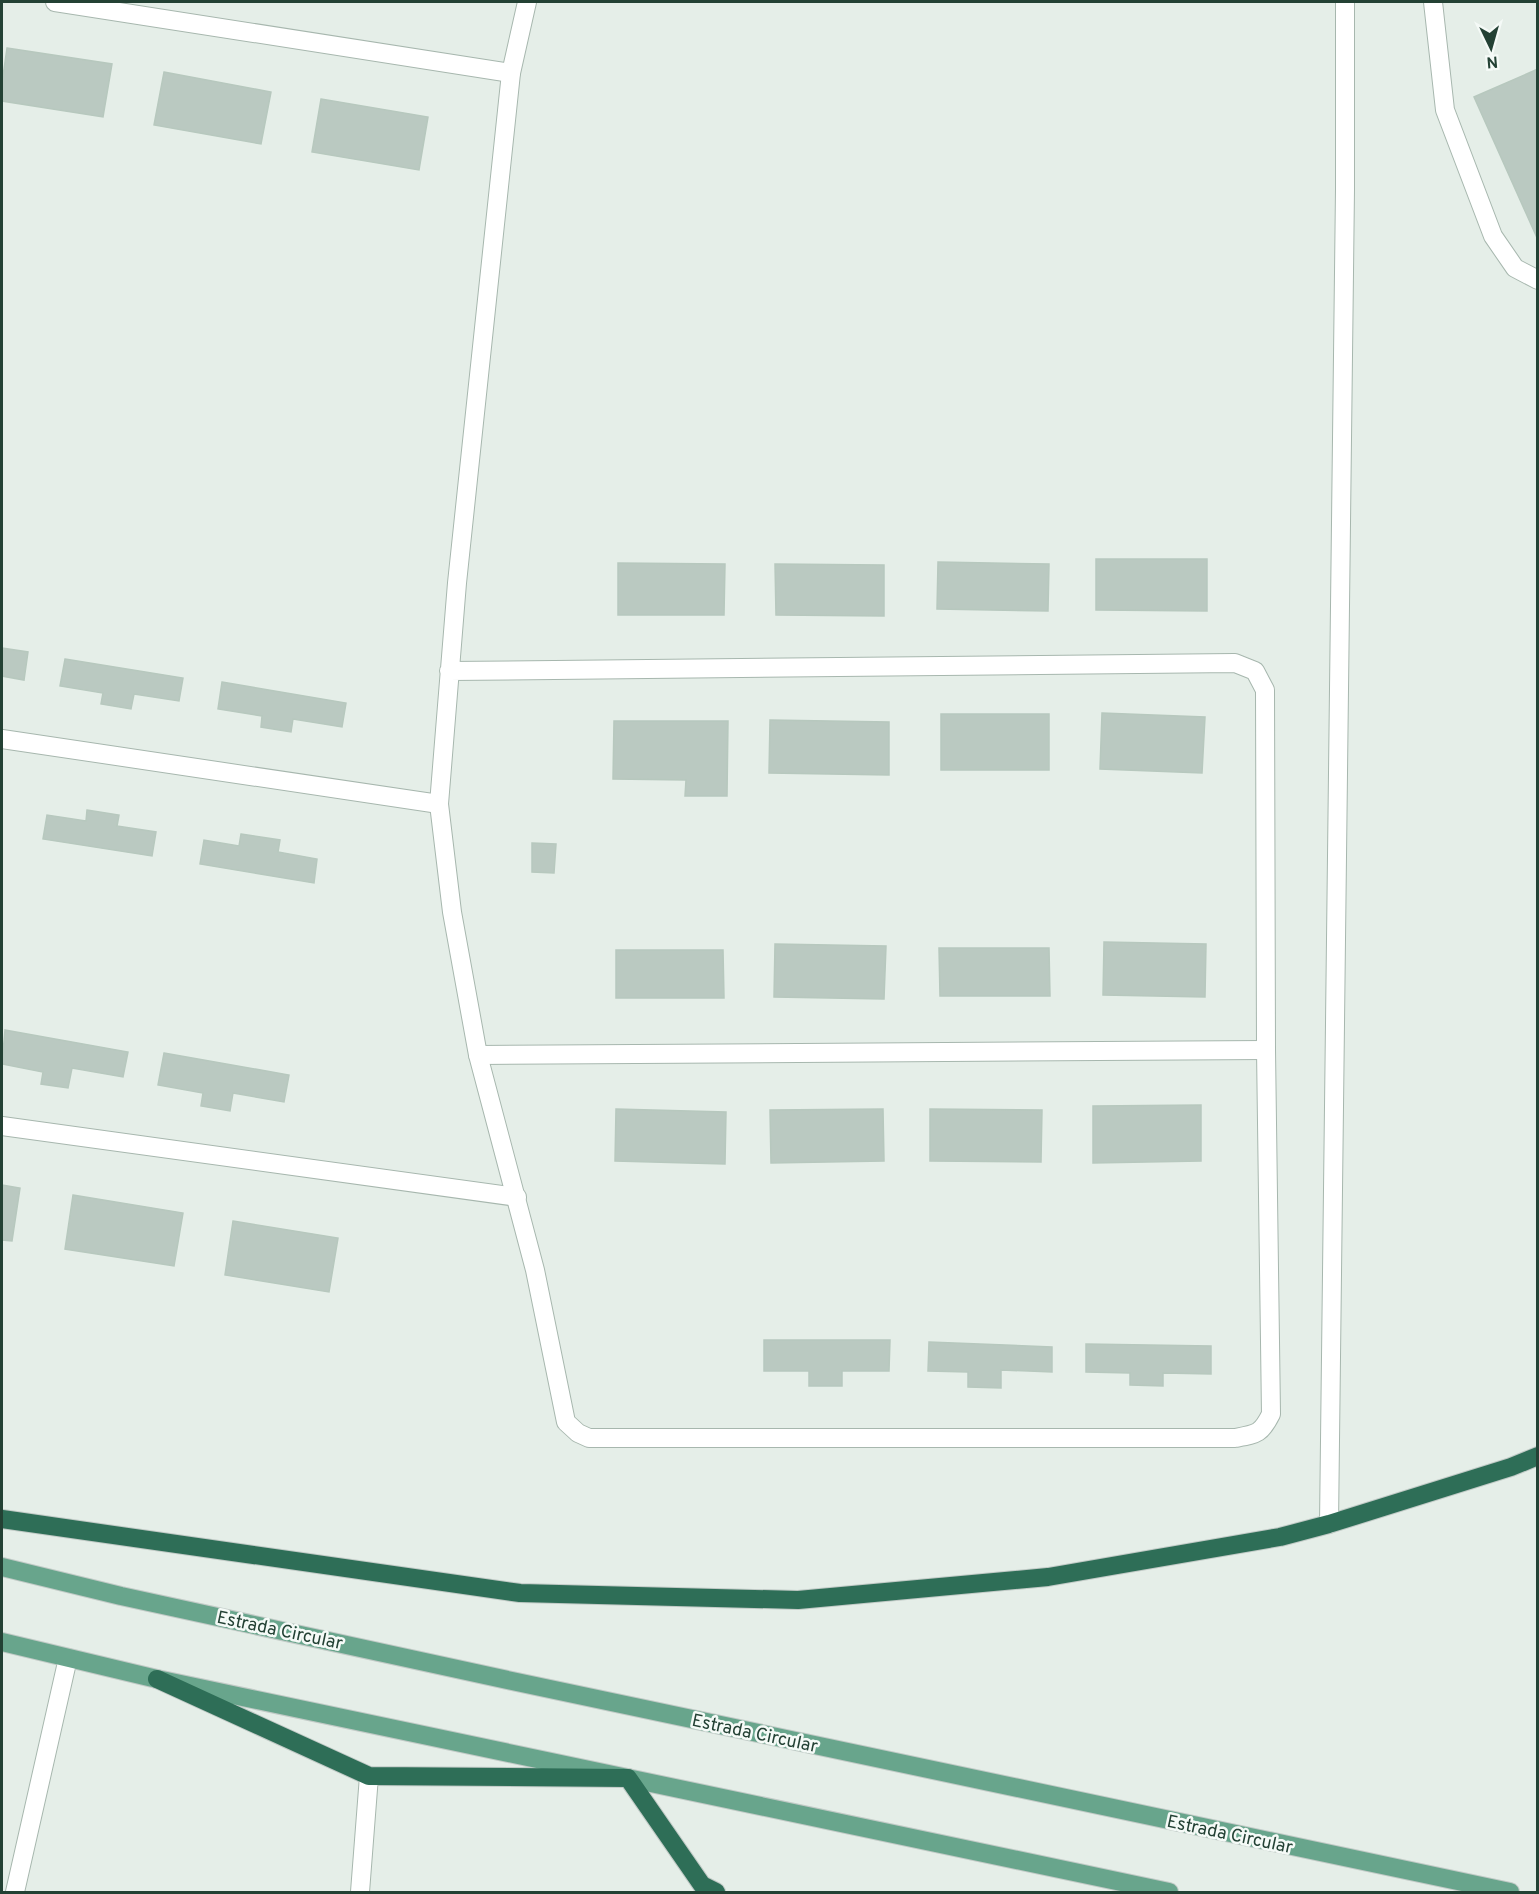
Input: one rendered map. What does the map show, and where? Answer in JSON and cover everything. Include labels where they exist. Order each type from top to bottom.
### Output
[{"type":"highway","points":[[2,1520],[520,1593],[798,1600],[1048,1576],[1280,1537],[1511,1467],[1538,1456]]},
{"type":"highway","points":[[157,1679],[369,1776],[628,1778],[702,1885],[716,1893]]},
{"type":"main road","name":"Estrada Circular","points":[[2,1567],[121,1596],[524,1684],[1510,1893]]},
{"type":"main road","points":[[2,1642],[157,1679],[1169,1893]]},
{"type":"street","points":[[55,2],[511,73]]},
{"type":"street","points":[[450,671],[1235,663],[1255,671],[1265,690],[1266,1050],[1271,1414],[1264,1429],[1251,1435],[1234,1438],[589,1438],[578,1433],[566,1422],[535,1270],[478,1055],[452,912],[439,804],[457,584],[511,73],[527,2]]},
{"type":"street","points":[[1329,1524],[1345,189],[1345,2]]},
{"type":"street","points":[[1433,2],[1444,110],[1493,236],[1515,268],[1538,280]]},
{"type":"street","points":[[2,740],[439,804]]},
{"type":"street","points":[[478,1055],[1266,1050]]},
{"type":"street","points":[[2,1126],[517,1197]]},
{"type":"street","points":[[15,1893],[68,1658]]},
{"type":"street","points":[[360,1893],[369,1776]]},
{"type":"building","points":[[7,48],[112,64],[103,117],[2,101]]},
{"type":"building","points":[[1538,69],[1538,240],[1474,97]]},
{"type":"building","points":[[164,72],[271,92],[261,144],[154,125]]},
{"type":"building","points":[[321,99],[428,117],[419,170],[312,152]]},
{"type":"building","points":[[1096,559],[1207,559],[1207,611],[1096,610]]},
{"type":"building","points":[[938,562],[1049,564],[1048,611],[937,609]]},
{"type":"building","points":[[618,563],[725,564],[724,615],[618,615]]},
{"type":"building","points":[[775,564],[884,565],[884,616],[776,615]]},
{"type":"building","points":[[2,648],[28,652],[24,680],[2,676]]},
{"type":"building","points":[[65,659],[183,678],[179,701],[134,694],[131,709],[101,704],[103,693],[60,686]]},
{"type":"building","points":[[222,682],[346,703],[342,727],[293,719],[291,732],[261,727],[262,716],[218,709]]},
{"type":"building","points":[[1102,713],[1205,717],[1202,773],[1100,769]]},
{"type":"building","points":[[941,714],[1049,714],[1049,770],[941,770]]},
{"type":"building","points":[[770,720],[889,722],[889,775],[769,773]]},
{"type":"building","points":[[614,721],[728,721],[727,796],[685,796],[686,780],[613,779]]},
{"type":"building","points":[[87,810],[119,815],[117,826],[156,832],[152,856],[43,839],[47,815],[86,821]]},
{"type":"building","points":[[241,834],[280,840],[278,852],[317,859],[314,883],[200,864],[204,840],[239,846]]},
{"type":"building","points":[[532,843],[556,844],[554,873],[532,872]]},
{"type":"building","points":[[1104,942],[1206,944],[1205,997],[1103,995]]},
{"type":"building","points":[[775,944],[886,946],[884,999],[774,997]]},
{"type":"building","points":[[939,948],[1049,948],[1050,996],[940,996]]},
{"type":"building","points":[[616,950],[723,950],[724,998],[616,998]]},
{"type":"building","points":[[5,1030],[128,1052],[123,1077],[72,1068],[68,1088],[41,1084],[43,1072],[2,1064]]},
{"type":"building","points":[[164,1053],[289,1075],[284,1102],[233,1093],[230,1111],[201,1106],[203,1093],[158,1085]]},
{"type":"building","points":[[1201,1105],[1201,1161],[1093,1163],[1093,1106]]},
{"type":"building","points":[[616,1109],[726,1112],[725,1164],[615,1161]]},
{"type":"building","points":[[883,1109],[884,1161],[771,1163],[770,1110]]},
{"type":"building","points":[[930,1109],[1042,1110],[1041,1162],[930,1161]]},
{"type":"building","points":[[2,1185],[20,1188],[12,1241],[2,1240]]},
{"type":"building","points":[[73,1195],[183,1213],[174,1266],[65,1249]]},
{"type":"building","points":[[233,1221],[338,1238],[329,1292],[225,1275]]},
{"type":"building","points":[[764,1340],[890,1340],[889,1371],[842,1371],[842,1386],[809,1386],[809,1371],[764,1371]]},
{"type":"building","points":[[929,1342],[1052,1347],[1052,1372],[1001,1370],[1001,1388],[968,1387],[968,1372],[928,1371]]},
{"type":"building","points":[[1086,1344],[1211,1346],[1211,1374],[1163,1373],[1163,1386],[1130,1385],[1130,1373],[1086,1372]]}]
